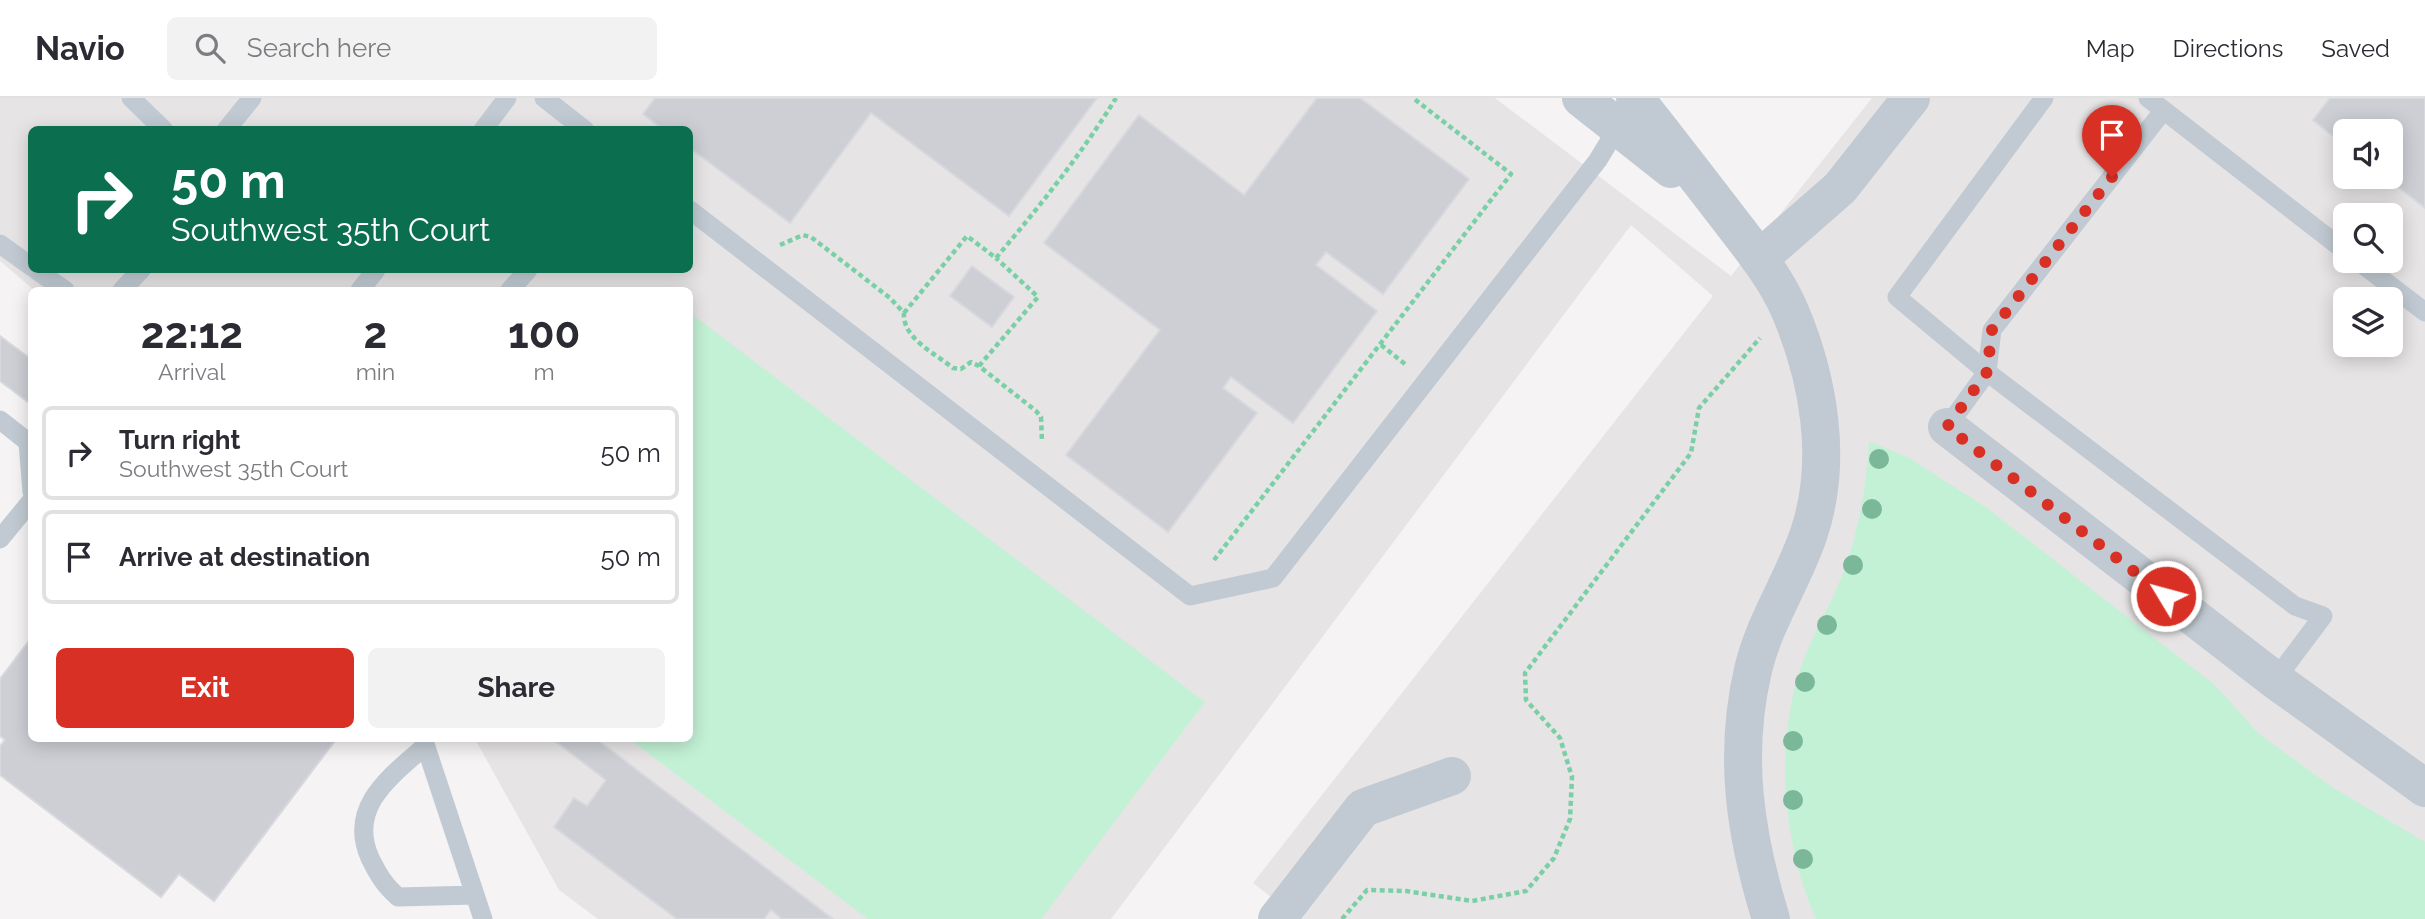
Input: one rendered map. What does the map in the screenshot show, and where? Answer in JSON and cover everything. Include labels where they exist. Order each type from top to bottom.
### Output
[{"type":"street","points":[[1581,98],[1628,108],[1724,212],[1760,258],[1777,319],[1818,400],[1823,474],[1810,532],[1753,667],[1741,737],[1745,806],[1758,878],[1771,919]]},
{"type":"street","points":[[1760,258],[1840,188],[1911,98]]},
{"type":"street","points":[[1947,427],[2276,680],[2425,788]]},
{"type":"street","points":[[1277,919],[1363,808],[1452,776]]},
{"type":"lane","points":[[131,98],[160,126]]},
{"type":"lane","points":[[229,126],[252,98]]},
{"type":"lane","points":[[486,126],[507,98]]},
{"type":"lane","points":[[544,98],[580,126]]},
{"type":"lane","points":[[2044,98],[1897,297],[1987,372],[2295,606],[2323,616],[2276,680]]},
{"type":"lane","points":[[2148,98],[2333,242]]},
{"type":"lane","points":[[693,212],[1190,596],[1273,578],[1598,160],[1628,108]]},
{"type":"lane","points":[[1947,427],[1987,372],[1992,330],[2163,111]]},
{"type":"lane","points":[[0,244],[28,264]]},
{"type":"lane","points":[[41,273],[61,287]]},
{"type":"lane","points":[[125,287],[138,273]]},
{"type":"lane","points":[[362,287],[374,273]]},
{"type":"lane","points":[[513,287],[525,273]]},
{"type":"lane","points":[[2374,273],[2425,312]]},
{"type":"lane","points":[[0,420],[28,442]]},
{"type":"lane","points":[[0,539],[28,505]]},
{"type":"lane","points":[[475,895],[398,898],[382,883],[361,839],[364,816],[382,785],[424,742],[475,895],[483,919]]},
{"type":"path","points":[[996,258],[1044,201],[1116,98]]},
{"type":"path","points":[[1209,566],[1511,174],[1413,98]]},
{"type":"path","points":[[773,248],[803,235],[811,237],[904,313]]},
{"type":"path","points":[[979,366],[1038,297],[996,258],[967,236],[904,313],[904,320],[911,335],[954,368],[961,369],[971,362],[979,366],[1041,417],[1039,439],[1045,446]]},
{"type":"path","points":[[1342,919],[1367,890],[1406,891],[1472,901],[1526,891],[1554,859],[1570,819],[1572,777],[1560,738],[1526,700],[1525,673],[1691,453],[1699,408],[1777,319]]},
{"type":"shaded area","points":[[0,98],[1495,98],[1731,276],[1872,98],[2425,98],[2425,919],[1299,919],[1253,883],[1713,296],[1631,225],[1111,919],[598,919],[559,890],[477,742],[693,742],[693,287],[30,287],[0,261]]},
{"type":"green space","points":[[693,315],[1205,702],[1041,919],[868,919],[633,742],[693,742]]},
{"type":"green space","points":[[1869,441],[1909,458],[1987,508],[2216,686],[2258,733],[2332,787],[2425,842],[2425,919],[1816,919],[1805,891],[1790,831],[1785,770],[1790,708],[1802,665],[1844,571],[1854,539],[1864,490]]},
{"type":"building","points":[[655,98],[1097,98],[1009,216],[871,113],[790,223],[693,150],[693,126],[659,126],[643,114]]},
{"type":"building","points":[[1317,98],[1360,98],[1469,179],[1383,294],[1326,252],[1316,265],[1377,311],[1293,423],[1231,377],[1223,388],[1257,413],[1168,532],[1066,455],[1160,330],[1044,243],[1139,115],[1244,195]]},
{"type":"building","points":[[2330,98],[2425,98],[2425,208],[2400,189],[2403,189],[2403,119],[2333,119],[2333,136],[2313,120]]},
{"type":"building","points":[[972,266],[1014,297],[992,327],[950,296]]},
{"type":"building","points":[[0,336],[28,357],[28,402],[0,381]]},
{"type":"building","points":[[28,642],[28,742],[334,742],[214,901],[179,874],[161,897],[0,775],[0,746],[5,740],[0,736],[0,679]]},
{"type":"building","points":[[556,742],[600,742],[833,919],[782,919],[771,910],[764,919],[677,919],[554,827],[574,798],[587,806],[606,780]]},
{"type":"route","points":[[2112,177],[1992,330],[1987,372],[1947,427],[2166,596]]}]
